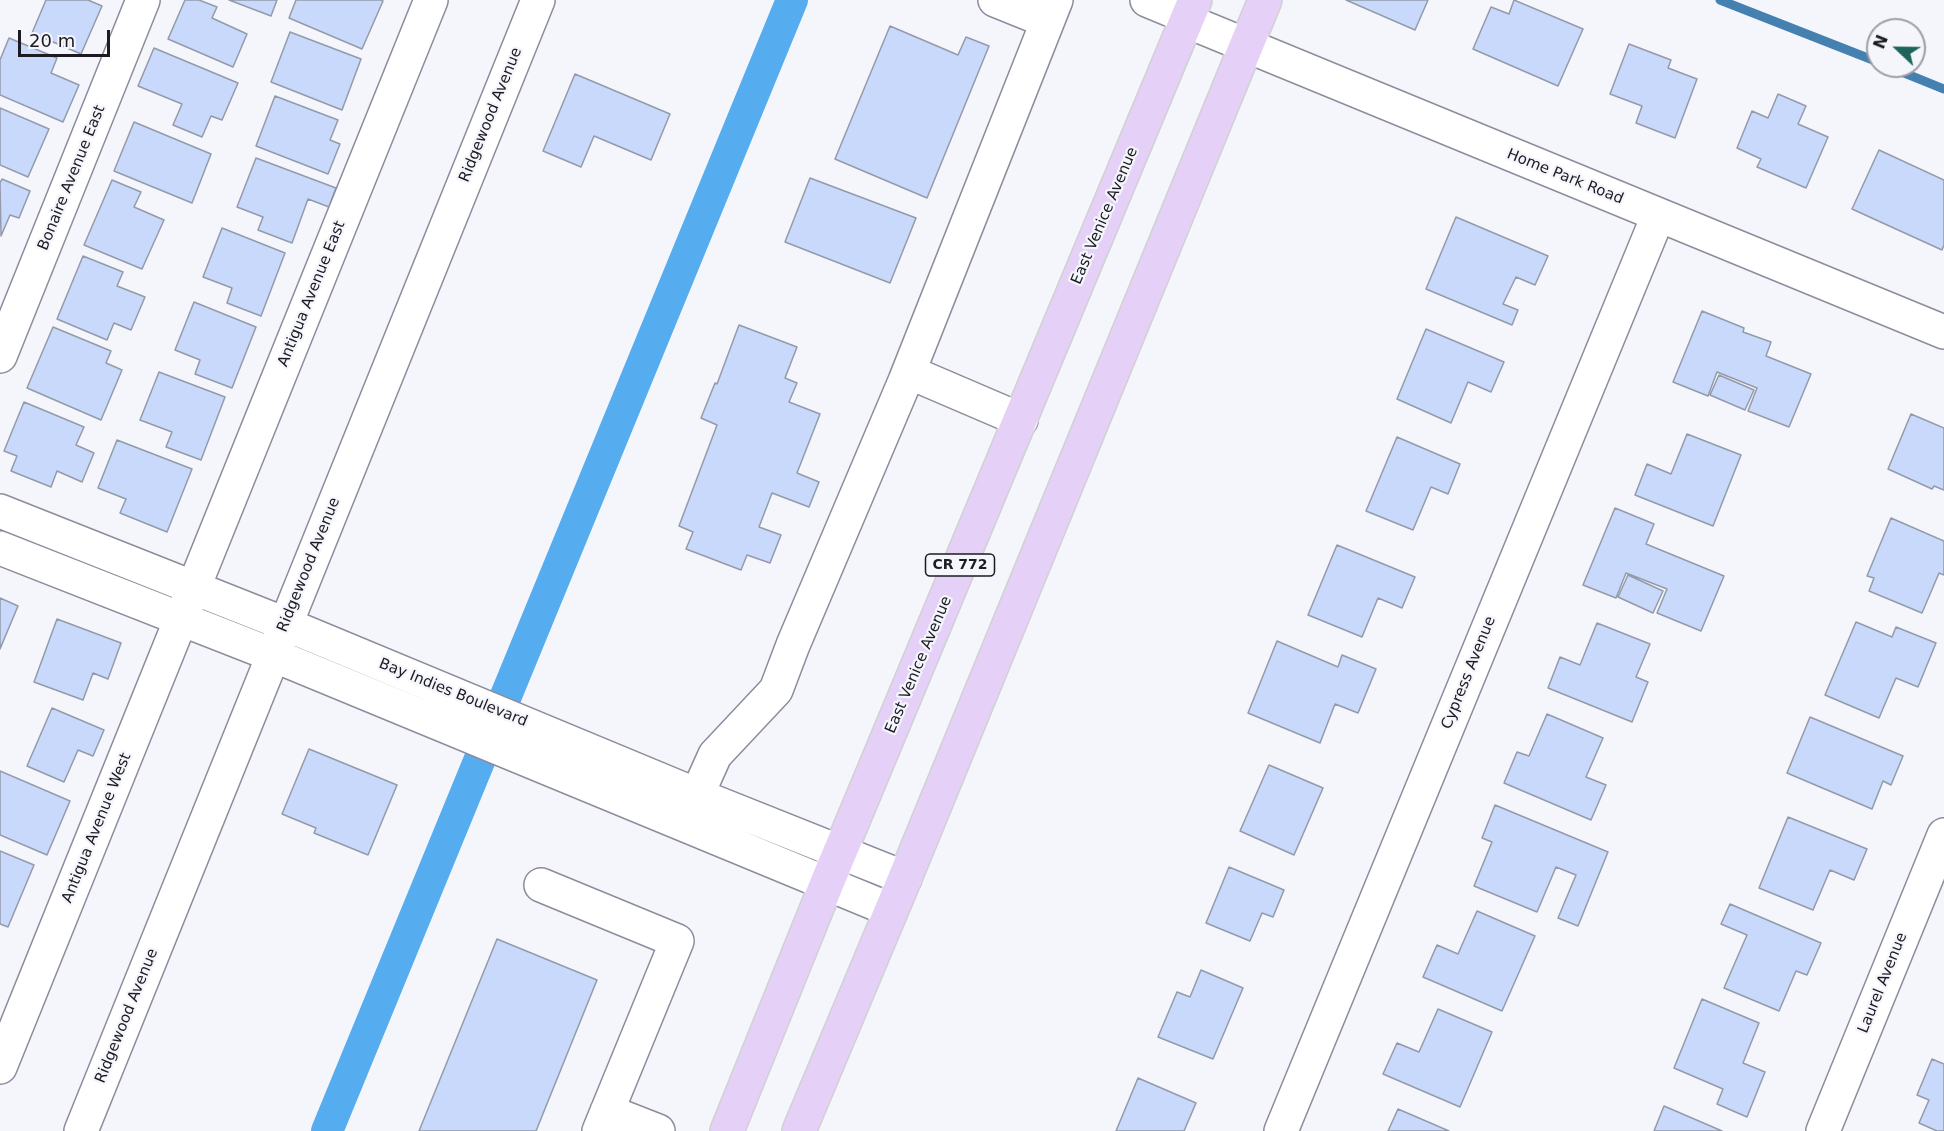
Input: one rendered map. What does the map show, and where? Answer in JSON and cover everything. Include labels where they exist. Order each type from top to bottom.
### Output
[{"type":"main road","points":[[799,1131],[1265,0]]},
{"type":"main road","name":"East Venice Avenue","points":[[727,1131],[827,883],[1190,13]]},
{"type":"street","name":"Bonaire Avenue East","points":[[0,356],[143,0]]},
{"type":"street","name":"Antigua Avenue East","points":[[194,588],[431,0]]},
{"type":"street","name":"Ridgewood Avenue","points":[[81,1131],[538,0]]},
{"type":"street","points":[[698,795],[715,755],[776,690],[792,645],[909,372],[1052,10],[995,0]]},
{"type":"street","name":"Home Park Road","points":[[1147,0],[1190,13],[1246,46],[1944,332]]},
{"type":"street","name":"Cypress Avenue","points":[[1281,1131],[1658,216]]},
{"type":"street","points":[[909,372],[1021,420]]},
{"type":"street","name":"Bay Indies Boulevard","points":[[0,511],[285,624],[905,878]]},
{"type":"street","points":[[0,548],[273,655],[891,910]]},
{"type":"street","name":"Antigua Avenue West","points":[[0,1067],[194,588]]},
{"type":"street","name":"Laurel Avenue","points":[[1823,1131],[1944,835]]},
{"type":"street","points":[[541,885],[677,941],[603,1121],[658,1131]]},
{"type":"building","points":[[46,0],[88,0],[102,6],[81,54],[32,33]]},
{"type":"building","points":[[185,0],[199,0],[217,7],[212,18],[247,34],[233,67],[168,39]]},
{"type":"building","points":[[229,0],[277,0],[271,16]]},
{"type":"building","points":[[296,0],[383,1],[362,49],[289,18]]},
{"type":"building","points":[[1346,0],[1428,0],[1415,30]]},
{"type":"building","points":[[1514,0],[1583,29],[1558,86],[1473,49],[1491,7],[1509,14]]},
{"type":"building","points":[[890,26],[958,55],[966,37],[989,46],[927,198],[835,159]]},
{"type":"building","points":[[290,32],[361,59],[342,110],[271,82]]},
{"type":"building","points":[[9,38],[57,58],[51,73],[79,85],[63,122],[0,95],[0,60]]},
{"type":"building","points":[[1629,44],[1671,60],[1668,68],[1697,79],[1675,138],[1636,123],[1642,106],[1610,94]]},
{"type":"building","points":[[154,48],[238,83],[222,120],[211,116],[202,137],[173,125],[182,104],[138,86]]},
{"type":"building","points":[[575,74],[670,114],[651,160],[594,136],[581,167],[543,151]]},
{"type":"building","points":[[1778,94],[1806,106],[1798,124],[1828,137],[1806,188],[1757,167],[1761,159],[1737,148],[1752,111],[1768,118]]},
{"type":"building","points":[[275,96],[338,120],[330,140],[340,144],[328,174],[256,146]]},
{"type":"building","points":[[0,108],[49,129],[28,177],[0,165]]},
{"type":"building","points":[[134,122],[211,154],[192,203],[114,171]]},
{"type":"building","points":[[1879,150],[1944,180],[1944,245],[1942,250],[1852,209]]},
{"type":"building","points":[[256,158],[336,188],[329,207],[308,199],[292,243],[258,230],[263,217],[237,207]]},
{"type":"building","points":[[810,178],[916,218],[890,283],[785,242]]},
{"type":"building","points":[[2,179],[30,191],[19,218],[10,215],[1,236],[0,183]]},
{"type":"building","points":[[112,180],[141,192],[134,207],[164,220],[142,269],[84,245]]},
{"type":"building","points":[[1456,217],[1548,256],[1535,285],[1516,277],[1503,304],[1518,310],[1512,325],[1426,289]]},
{"type":"building","points":[[222,228],[285,253],[261,316],[227,303],[232,288],[203,277]]},
{"type":"building","points":[[83,256],[123,272],[117,286],[145,297],[131,330],[114,323],[107,340],[57,319]]},
{"type":"building","points":[[194,302],[256,327],[232,388],[195,374],[200,360],[175,350]]},
{"type":"building","points":[[1702,311],[1744,328],[1743,332],[1771,342],[1766,356],[1811,374],[1789,427],[1748,411],[1757,388],[1717,372],[1708,396],[1673,382]]},
{"type":"building","points":[[739,325],[797,347],[785,378],[797,383],[789,402],[820,414],[797,473],[819,482],[809,507],[772,493],[759,527],[781,535],[770,563],[747,555],[741,570],[686,549],[693,532],[679,526],[717,425],[701,418],[715,383],[717,384]]},
{"type":"building","points":[[53,327],[111,351],[106,363],[122,370],[101,420],[27,388]]},
{"type":"building","points":[[1426,329],[1504,362],[1491,392],[1468,382],[1451,423],[1397,399]]},
{"type":"building","points":[[159,372],[225,397],[201,460],[166,447],[172,432],[140,420]]},
{"type":"building","points":[[1719,375],[1754,390],[1745,410],[1710,395]]},
{"type":"building","points":[[24,402],[84,427],[76,445],[94,453],[82,482],[57,471],[51,487],[11,471],[17,456],[4,451]]},
{"type":"building","points":[[1911,414],[1944,428],[1944,490],[1934,486],[1932,489],[1888,469]]},
{"type":"building","points":[[1687,434],[1741,455],[1713,526],[1635,495],[1647,464],[1671,474]]},
{"type":"building","points":[[1397,437],[1460,464],[1448,494],[1431,487],[1413,530],[1366,511]]},
{"type":"building","points":[[117,440],[192,469],[167,532],[120,513],[126,499],[98,488]]},
{"type":"building","points":[[1615,508],[1654,524],[1646,544],[1724,576],[1701,631],[1657,613],[1667,589],[1626,573],[1616,598],[1583,585]]},
{"type":"building","points":[[1891,518],[1944,541],[1944,575],[1939,573],[1922,613],[1869,591],[1874,578],[1867,576]]},
{"type":"building","points":[[1337,545],[1415,577],[1402,608],[1378,598],[1362,637],[1308,615]]},
{"type":"building","points":[[1628,575],[1663,591],[1653,613],[1618,597]]},
{"type":"building","points":[[0,598],[18,606],[0,649]]},
{"type":"building","points":[[57,619],[121,643],[108,679],[93,673],[83,700],[34,682]]},
{"type":"building","points":[[1856,622],[1892,637],[1896,627],[1936,643],[1918,687],[1896,678],[1879,718],[1825,695]]},
{"type":"building","points":[[1597,623],[1650,644],[1636,677],[1648,682],[1632,722],[1548,688],[1560,657],[1580,665]]},
{"type":"building","points":[[1277,641],[1338,667],[1342,655],[1376,669],[1358,713],[1335,704],[1320,743],[1248,713]]},
{"type":"building","points":[[52,708],[104,730],[93,756],[78,750],[64,782],[27,766]]},
{"type":"building","points":[[1547,714],[1603,738],[1586,777],[1606,785],[1591,820],[1504,783],[1517,752],[1529,756]]},
{"type":"building","points":[[1810,717],[1903,756],[1891,785],[1883,781],[1872,809],[1787,773]]},
{"type":"building","points":[[309,749],[397,785],[368,855],[314,833],[316,828],[282,814]]},
{"type":"building","points":[[1269,765],[1323,788],[1294,855],[1240,831]]},
{"type":"building","points":[[0,771],[70,801],[47,855],[0,835]]},
{"type":"building","points":[[1495,805],[1608,852],[1578,926],[1558,918],[1576,875],[1556,867],[1537,912],[1474,886],[1492,842],[1482,838]]},
{"type":"building","points":[[1788,817],[1867,849],[1854,880],[1830,870],[1813,910],[1759,888]]},
{"type":"building","points":[[0,851],[34,865],[8,927],[0,924]]},
{"type":"building","points":[[1229,867],[1284,890],[1273,917],[1262,913],[1250,941],[1206,923]]},
{"type":"building","points":[[1730,904],[1821,943],[1807,975],[1796,971],[1779,1011],[1724,988],[1747,935],[1721,924]]},
{"type":"building","points":[[1477,911],[1535,936],[1502,1011],[1423,977],[1437,945],[1458,954]]},
{"type":"building","points":[[497,939],[597,980],[536,1131],[419,1131]]},
{"type":"building","points":[[1201,970],[1243,988],[1213,1059],[1158,1037],[1177,992],[1190,997]]},
{"type":"building","points":[[1702,999],[1759,1023],[1743,1063],[1765,1072],[1747,1117],[1717,1104],[1723,1089],[1674,1068]]},
{"type":"building","points":[[1438,1009],[1492,1032],[1460,1107],[1383,1074],[1397,1043],[1419,1052]]},
{"type":"building","points":[[1932,1059],[1944,1064],[1944,1131],[1937,1131],[1919,1123],[1929,1100],[1917,1095]]},
{"type":"building","points":[[1138,1078],[1196,1103],[1184,1131],[1116,1131]]},
{"type":"building","points":[[1664,1106],[1722,1131],[1654,1131]]},
{"type":"building","points":[[1398,1109],[1449,1131],[1388,1131]]},
{"type":"waterway","points":[[327,1131],[792,0]]},
{"type":"waterway","points":[[1720,0],[1866,57]]},
{"type":"waterway","points":[[1917,78],[1944,89]]}]
